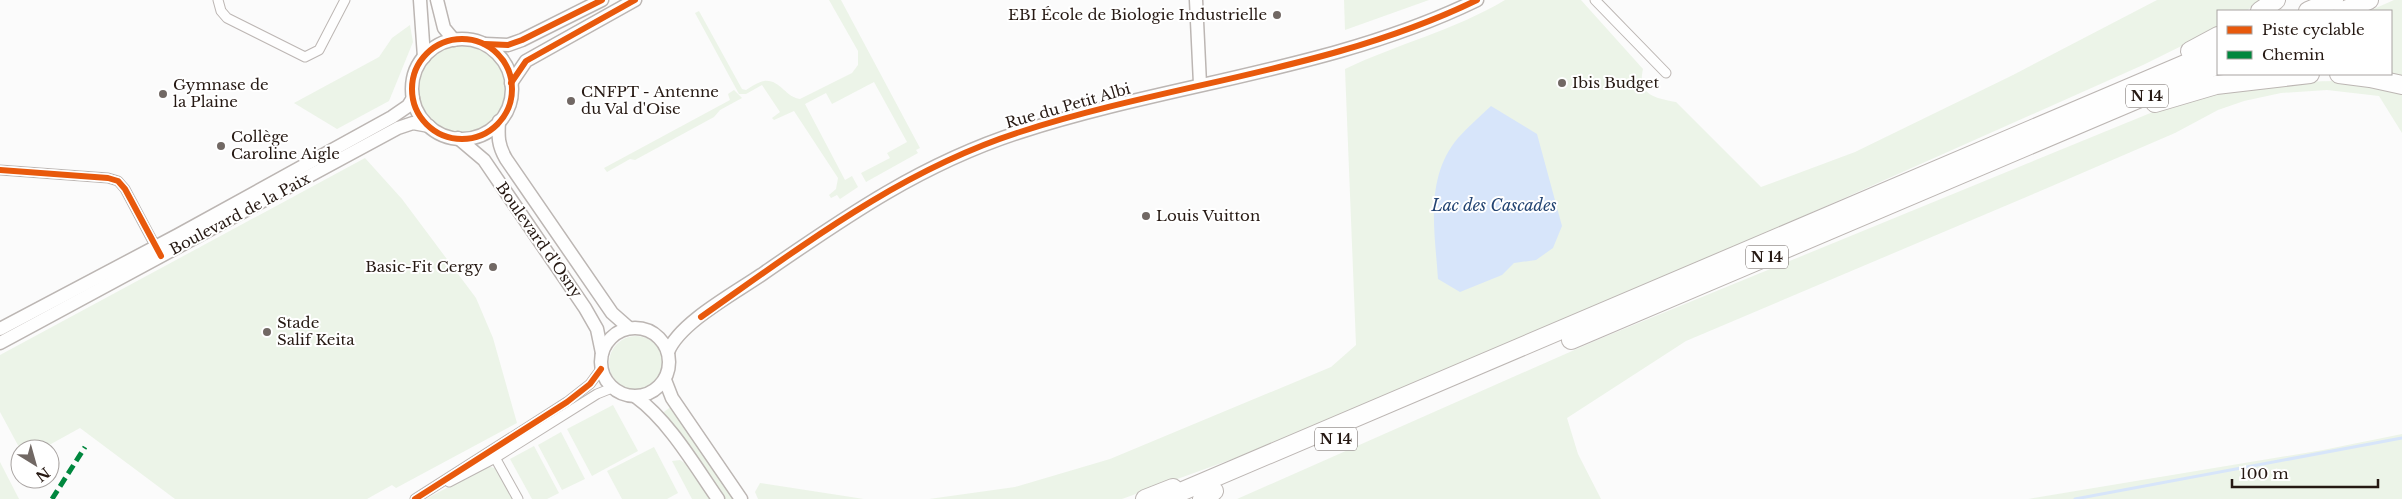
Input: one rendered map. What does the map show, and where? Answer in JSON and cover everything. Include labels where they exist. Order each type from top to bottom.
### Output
[{"type":"highway","points":[[2261,10],[2276,0]]},
{"type":"highway","points":[[2310,10],[2334,0]]},
{"type":"highway","points":[[2345,10],[2369,0]]},
{"type":"highway","points":[[2114,94],[2128,80],[2217,37]]},
{"type":"highway","name":"N 14","points":[[1195,499],[1211,489],[2217,50]]},
{"type":"highway","name":"N 14","points":[[1164,499],[1211,489],[2075,127],[2217,65]]},
{"type":"highway","points":[[2075,127],[2216,85],[2301,75]]},
{"type":"highway","points":[[2347,75],[2402,85]]},
{"type":"highway","points":[[1145,499],[1172,489],[1211,489]]},
{"type":"main road","points":[[420,0],[424,57]]},
{"type":"main road","points":[[437,0],[444,28],[454,40]]},
{"type":"main road","points":[[482,44],[503,61],[511,83],[509,105],[499,121],[489,130],[478,136],[458,138],[444,135],[429,126],[416,110],[413,98],[413,79],[424,57],[437,46],[454,40],[508,45],[522,40],[602,0]]},
{"type":"main road","points":[[511,83],[526,61],[635,0]]},
{"type":"main road","points":[[1196,0],[1200,84]]},
{"type":"main road","name":"Rue du Petit Albi","points":[[657,336],[668,335],[701,317],[872,200],[960,154],[1054,122],[1200,84],[1360,47],[1419,26],[1477,0]]},
{"type":"main road","name":"Boulevard de la Paix","points":[[0,343],[392,117],[408,106],[413,98]]},
{"type":"main road","name":"Boulevard d'Osny","points":[[499,121],[496,136],[506,160],[612,313],[628,328]]},
{"type":"main road","name":"Boulevard de la Paix","points":[[0,329],[158,251],[398,128],[413,123],[429,126]]},
{"type":"main road","name":"Boulevard d'Osny","points":[[458,138],[484,160],[585,308],[597,329],[602,353]]},
{"type":"main road","name":"Rue du Petit Albi","points":[[668,352],[675,339],[701,317]]},
{"type":"main road","points":[[628,328],[643,329],[657,336],[668,352],[669,366],[665,380],[651,393],[636,397],[624,395],[612,388],[605,380],[601,369],[602,353],[610,339],[628,328]]},
{"type":"main road","points":[[665,380],[672,398],[741,499]]},
{"type":"main road","points":[[636,397],[652,411],[678,443],[718,499]]},
{"type":"street","points":[[218,0],[221,11],[227,18],[305,57],[319,50],[345,0]]},
{"type":"street","points":[[1595,0],[1666,74]]},
{"type":"street","points":[[0,170],[108,178],[118,181],[125,189],[158,251]]},
{"type":"street","points":[[493,454],[582,391],[592,382],[601,369]]},
{"type":"street","points":[[415,499],[584,402],[612,388]]},
{"type":"street","points":[[493,454],[518,499]]},
{"type":"shaded area","points":[[829,0],[841,0],[920,148],[916,150],[918,153],[866,182],[861,173],[890,158],[887,153],[907,142],[874,82],[832,104],[826,93],[805,104],[845,180],[852,176],[858,187],[840,199],[837,195],[831,198],[829,195],[836,189],[838,178],[794,111],[774,120],[772,118],[780,112],[762,85],[746,94],[739,94],[695,13],[699,11],[742,89],[746,90],[759,82],[770,81],[795,98],[800,99],[852,73],[858,65],[858,51]]},
{"type":"shaded area","points":[[1344,0],[1429,0],[1345,30]]},
{"type":"shaded area","points":[[1505,0],[1581,0],[1643,69],[1642,78],[1645,90],[1655,97],[1676,102],[1761,187],[1855,152],[2013,75],[2157,0],[2262,0],[2247,10],[2217,10],[2217,28],[2143,65],[1725,251],[1263,448],[1122,499],[929,499],[1015,487],[1110,459],[1331,367],[1356,345],[1345,69],[1486,11]]},
{"type":"shaded area","points":[[2394,0],[2402,0],[2402,80],[2392,75],[2392,10],[2371,10]]},
{"type":"shaded area","points":[[410,25],[413,42],[389,101],[337,129],[294,103],[379,57],[392,38]]},
{"type":"shaded area","points":[[462,46],[478,49],[486,53],[498,65],[502,73],[505,89],[502,105],[498,113],[486,125],[478,129],[462,132],[446,129],[438,125],[426,113],[422,105],[419,89],[422,73],[426,65],[438,53],[446,49]]},
{"type":"shaded area","points":[[2335,81],[2402,94],[2402,133],[2379,96],[2327,90],[2281,93],[2244,101],[2218,110],[2175,133],[2045,189],[1686,341],[1567,418],[1578,454],[1601,499],[1237,499],[1597,340],[2170,105],[2252,88],[2292,83]]},
{"type":"shaded area","points":[[734,90],[742,98],[720,110],[714,117],[635,160],[630,159],[607,172],[604,168],[730,100],[728,94]]},
{"type":"shaded area","name":"Stade Salif Keita","points":[[365,158],[402,199],[476,298],[493,338],[517,423],[396,488],[392,485],[367,499],[175,499],[80,428],[60,439],[15,439],[0,412],[0,355]]},
{"type":"shaded area","points":[[631,336],[641,336],[651,340],[659,348],[663,363],[659,378],[651,386],[641,390],[631,390],[621,386],[613,378],[609,368],[609,358],[613,348],[621,340]]},
{"type":"shaded area","points":[[613,405],[638,451],[592,476],[567,429]]},
{"type":"shaded area","points":[[672,406],[735,499],[724,499],[661,414]]},
{"type":"shaded area","points":[[561,432],[585,479],[562,490],[538,445]]},
{"type":"shaded area","points":[[2402,434],[2402,499],[2028,499],[2323,450]]},
{"type":"shaded area","points":[[534,446],[559,493],[547,499],[532,499],[510,459]]},
{"type":"shaded area","points":[[654,447],[678,493],[667,499],[622,499],[607,471]]},
{"type":"shaded area","points":[[680,460],[689,466],[712,499],[692,499],[672,461]]},
{"type":"shaded area","points":[[0,462],[10,481],[10,489],[14,489],[19,499],[0,499]]},
{"type":"shaded area","points":[[487,466],[495,468],[512,499],[426,499]]},
{"type":"shaded area","points":[[760,483],[864,499],[758,499],[755,492]]},
{"type":"water","name":"Lac des Cascades","points":[[1491,106],[1537,134],[1562,226],[1553,248],[1536,260],[1514,263],[1502,275],[1460,292],[1438,279],[1434,224],[1436,188],[1440,170],[1447,154],[1458,138]]},
{"type":"waterway","points":[[2075,499],[2402,438]]},
{"type":"marked path","points":[[52,499],[85,447]]},
{"type":"cycle path","points":[[485,44],[508,45],[522,40],[602,0]]},
{"type":"cycle path","points":[[511,83],[526,61],[635,0]]},
{"type":"cycle path","points":[[701,317],[777,263],[854,212],[934,167],[976,148],[1020,132],[1077,115],[1309,60],[1422,24],[1477,0]]},
{"type":"cycle path","points":[[462,39],[481,43],[497,54],[508,70],[512,89],[508,108],[497,124],[481,135],[462,139],[443,135],[427,124],[416,108],[412,89],[416,70],[427,54],[443,43],[462,39]]},
{"type":"cycle path","points":[[0,170],[108,178],[118,181],[125,189],[161,256]]},
{"type":"cycle path","points":[[415,499],[567,402],[590,384],[601,369]]},
{"type":"place","name":"EBI École de Biologie Industrielle","points":[[1277,15]]},
{"type":"place","name":"Ibis Budget","points":[[1562,83]]},
{"type":"place","name":"Gymnase de la Plaine","points":[[163,94]]},
{"type":"place","name":"CNFPT - Antenne du Val d'Oise","points":[[571,101]]},
{"type":"place","name":"Collège Caroline Aigle","points":[[221,146]]},
{"type":"place","name":"Louis Vuitton","points":[[1146,216]]},
{"type":"place","name":"Basic-Fit Cergy","points":[[493,267]]},
{"type":"place","name":"Stade Salif Keita","points":[[267,332]]}]
